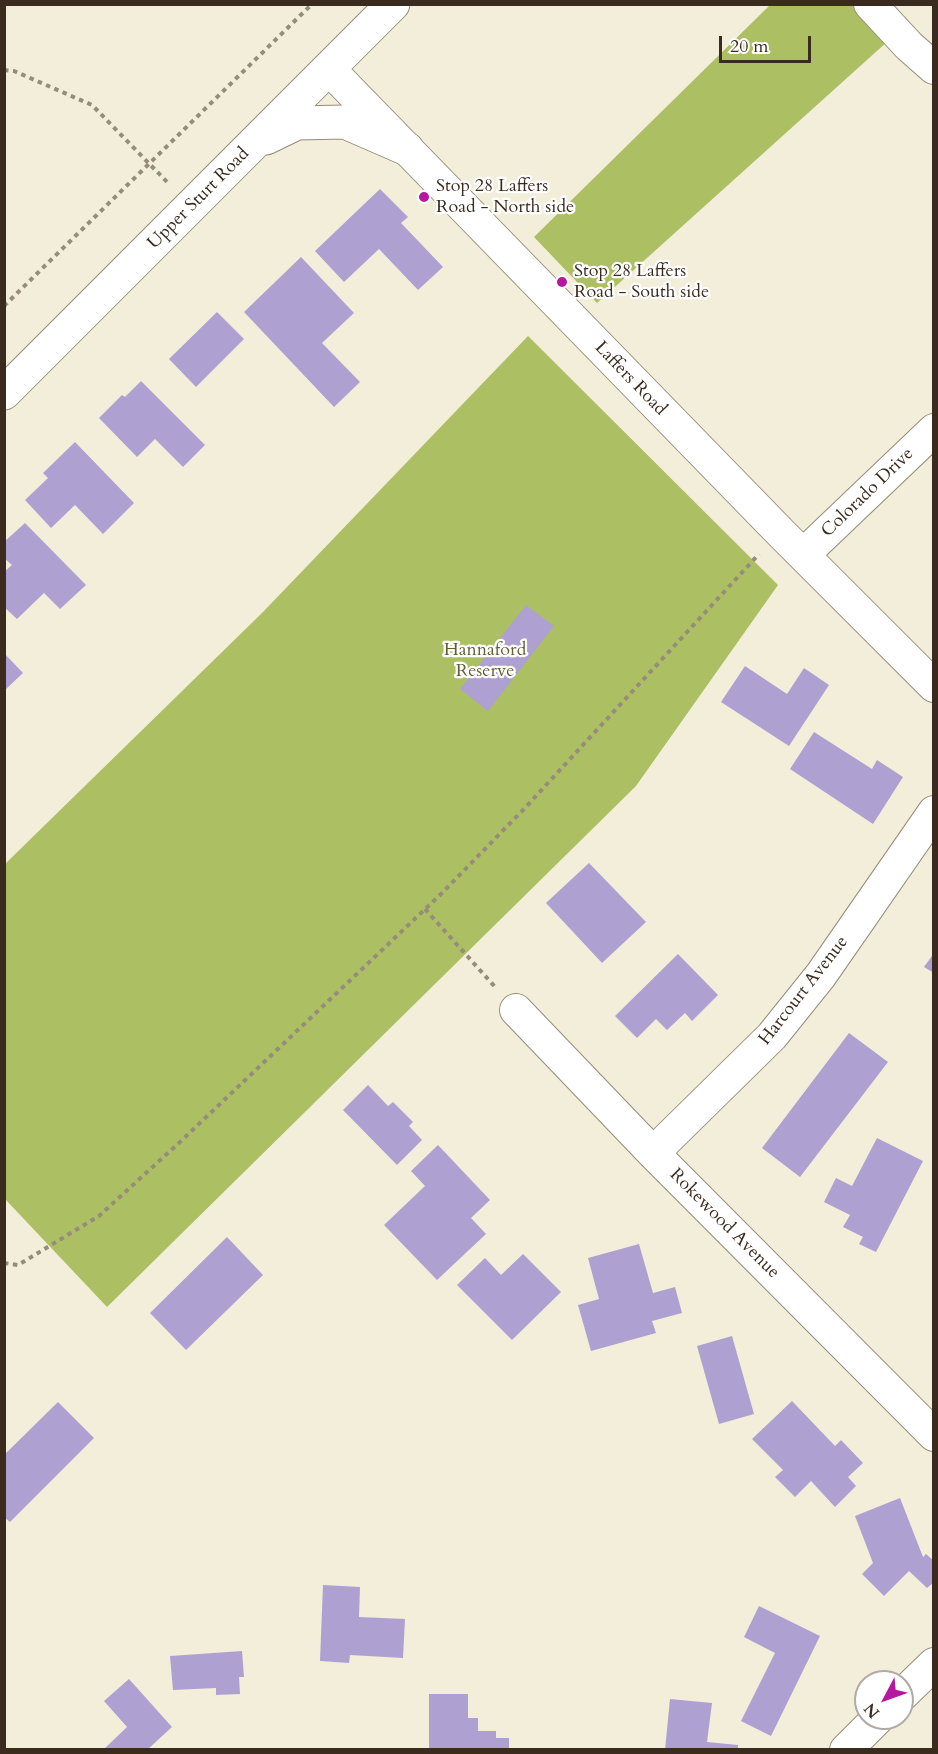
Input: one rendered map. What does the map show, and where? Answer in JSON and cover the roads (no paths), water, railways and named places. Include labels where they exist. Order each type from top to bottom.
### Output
[{"type":"main road","name":"Upper Sturt Road","points":[[4,393],[393,4]]},
{"type":"main road","points":[[256,142],[297,123],[345,123],[407,149]]},
{"type":"street","points":[[870,4],[933,68]]},
{"type":"street","name":"Laffers Road","points":[[329,69],[933,686]]},
{"type":"street","name":"Colorado Drive","points":[[803,555],[933,430]]},
{"type":"street","name":"Harcourt Avenue","points":[[653,1153],[779,1027],[821,975],[933,812]]},
{"type":"street","name":"Rokewood Avenue","points":[[516,1011],[653,1153],[933,1435]]},
{"type":"street","points":[[914,1683],[933,1664]]},
{"type":"street","points":[[846,1749],[866,1730]]},
{"type":"place","name":"Stop 28 Laffers Road - North side","points":[[424,197]]},
{"type":"place","name":"Stop 28 Laffers Road - South side","points":[[562,282]]},
{"type":"park label","name":"Hannaford Reserve","points":[[485,661]]}]
